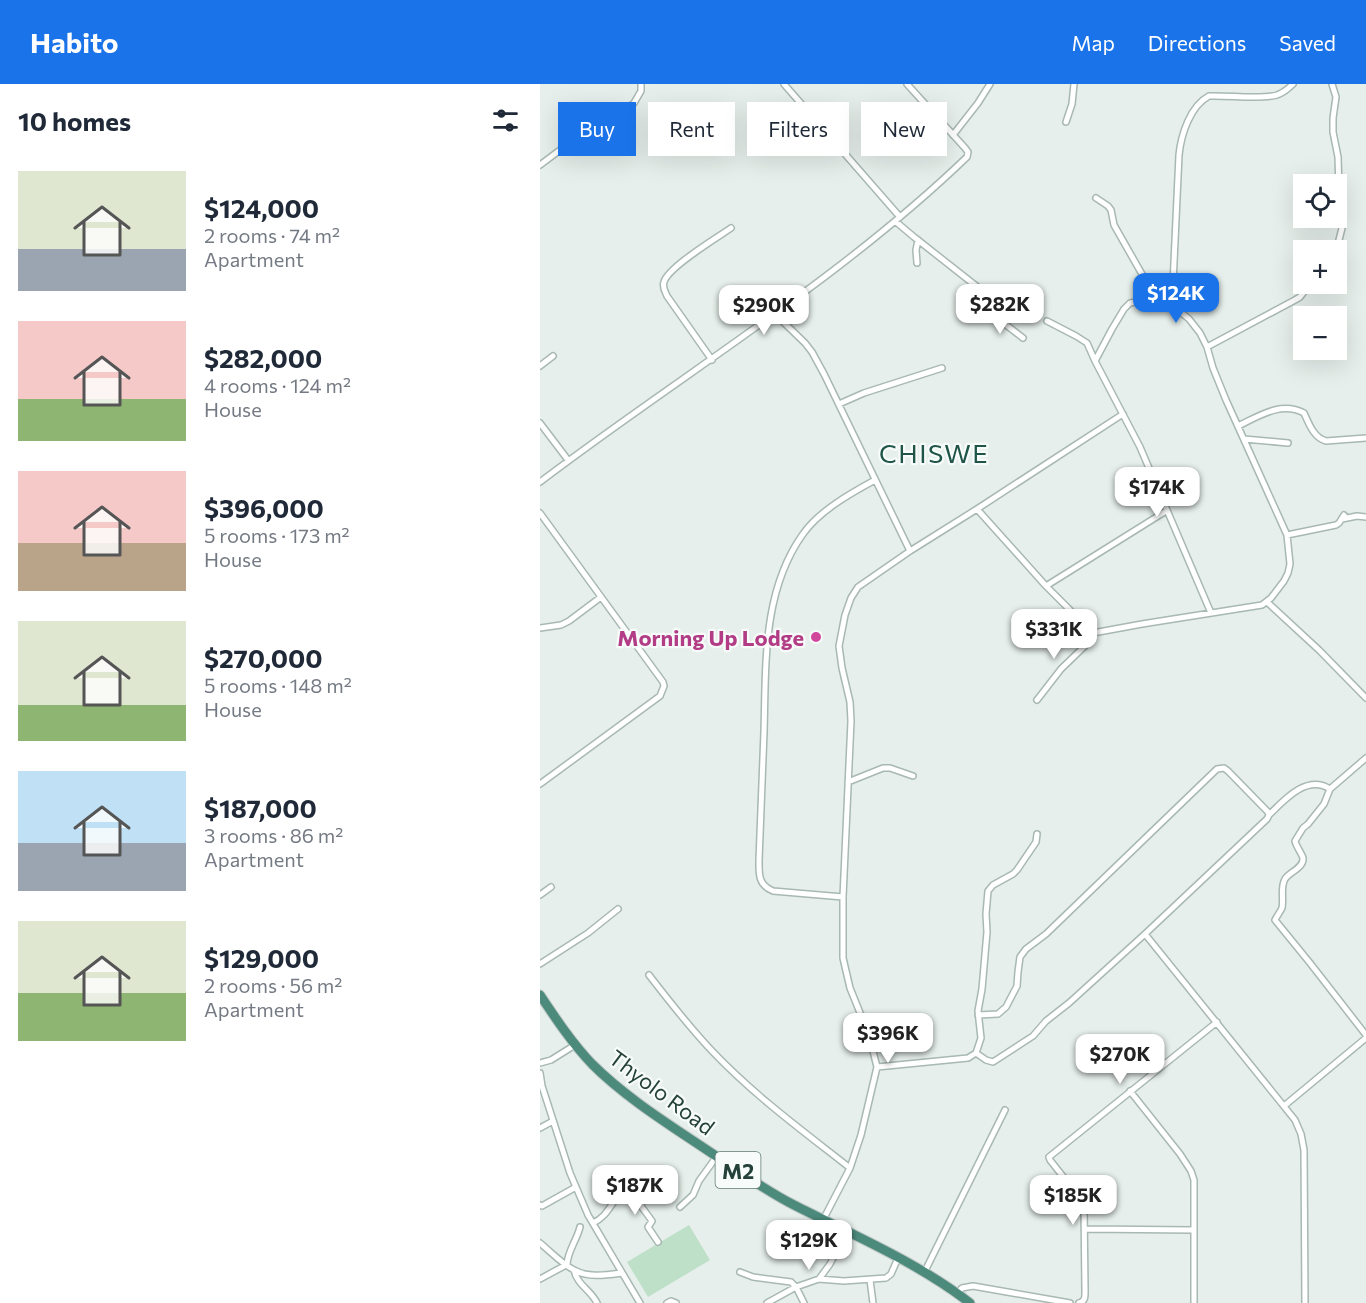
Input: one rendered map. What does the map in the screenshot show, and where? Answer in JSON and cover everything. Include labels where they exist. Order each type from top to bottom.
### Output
[{"type":"highway","name":"Thyolo Road","points":[[542,1001],[575,1045],[593,1065],[621,1089],[765,1189],[898,1258],[970,1303]]},
{"type":"street","points":[[541,163],[634,103],[641,91],[641,84]]},
{"type":"street","points":[[783,84],[897,219],[918,240],[981,289],[1000,312],[1005,324],[1023,338]]},
{"type":"street","points":[[540,482],[840,266],[967,157],[968,152],[907,84]]},
{"type":"street","points":[[953,135],[990,84]]},
{"type":"street","points":[[1066,122],[1072,104],[1074,84]]},
{"type":"street","points":[[1173,305],[1179,155],[1182,137],[1189,119],[1204,99],[1209,96],[1277,95],[1293,84]]},
{"type":"street","points":[[1332,84],[1336,97],[1333,118],[1343,224],[1339,240]]},
{"type":"street","points":[[1096,198],[1111,210],[1114,225],[1147,283],[1149,289],[1147,300]]},
{"type":"street","points":[[711,360],[663,285],[672,270],[731,228]]},
{"type":"street","points":[[917,263],[918,240]]},
{"type":"street","points":[[1207,347],[1302,294]]},
{"type":"street","points":[[1093,633],[1262,605],[1284,581],[1288,573],[1290,557],[1287,535],[1213,368],[1207,347],[1195,326],[1173,305],[1147,300],[1135,302],[1127,305],[1095,361]]},
{"type":"street","points":[[775,314],[812,352],[910,551]]},
{"type":"street","points":[[1047,321],[1089,346],[1140,447],[1211,613]]},
{"type":"street","points":[[540,366],[553,356]]},
{"type":"street","points":[[839,404],[864,393],[942,368]]},
{"type":"street","points":[[1238,426],[1269,411],[1290,408],[1304,413],[1320,440],[1366,438]]},
{"type":"street","points":[[823,1220],[850,1168],[861,1135],[877,1067],[869,1035],[850,988],[842,950],[851,721],[850,702],[839,646],[851,598],[858,587],[910,551],[1123,414]]},
{"type":"street","points":[[540,423],[568,460]]},
{"type":"street","points":[[1244,439],[1288,443]]},
{"type":"street","points":[[843,897],[773,891],[765,887],[759,879],[769,620],[783,571],[790,554],[803,534],[839,501],[875,480]]},
{"type":"street","points":[[977,509],[1046,586],[1093,633]]},
{"type":"street","points":[[1046,586],[1166,511]]},
{"type":"street","points":[[540,513],[663,682],[660,696],[540,784]]},
{"type":"street","points":[[1287,535],[1336,525],[1343,517],[1366,517]]},
{"type":"street","points":[[540,628],[561,625],[569,621],[601,597]]},
{"type":"street","points":[[1267,602],[1366,698]]},
{"type":"street","points":[[1037,700],[1061,669],[1090,641],[1093,633]]},
{"type":"street","points":[[1284,1106],[1366,1037],[1275,920],[1281,909],[1285,879],[1302,862],[1303,858],[1295,841],[1324,804],[1330,789],[1366,758]]},
{"type":"street","points":[[848,782],[883,768],[890,768],[913,776]]},
{"type":"street","points":[[978,1016],[998,1014],[1006,1007],[1017,986],[1020,957],[1026,949],[1046,933],[1217,769],[1224,768],[1228,771],[1269,815]]},
{"type":"street","points":[[976,1053],[993,1062],[1033,1036],[1046,1021],[1145,934],[1282,802],[1300,788],[1311,784],[1326,786],[1330,789]]},
{"type":"street","points":[[877,1067],[968,1058],[976,1053],[981,1038],[978,1016],[987,932],[988,891],[993,885],[1017,870],[1036,842],[1037,834]]},
{"type":"street","points":[[540,895],[551,887]]},
{"type":"street","points":[[540,964],[588,933],[618,909]]},
{"type":"street","points":[[1145,934],[1295,1120],[1303,1142],[1305,1303]]},
{"type":"street","points":[[649,975],[713,1052],[783,1116],[850,1168]]},
{"type":"street","points":[[1079,1303],[1084,1299],[1084,1206],[1049,1158],[1217,1022]]},
{"type":"street","points":[[540,1063],[551,1060],[575,1045]]},
{"type":"street","points":[[540,1073],[541,1086],[576,1187],[593,1223],[640,1303]]},
{"type":"street","points":[[1130,1091],[1180,1154],[1193,1175],[1194,1303]]},
{"type":"street","points":[[924,1273],[1005,1110]]},
{"type":"street","points":[[540,1128],[554,1121]]},
{"type":"street","points":[[680,1207],[693,1195],[699,1181],[717,1156]]},
{"type":"street","points":[[593,1223],[600,1220],[617,1198],[628,1190],[632,1191],[645,1184],[659,1170]]},
{"type":"street","points":[[645,1184],[641,1206],[652,1221],[648,1227],[658,1242]]},
{"type":"street","points":[[540,1205],[576,1187]]},
{"type":"street","points":[[567,1265],[567,1257],[580,1227]]},
{"type":"street","points":[[1085,1229],[1193,1230]]},
{"type":"street","points":[[819,1279],[830,1264],[846,1232]]},
{"type":"street","points":[[540,1243],[574,1270],[584,1274],[622,1274]]},
{"type":"street","points":[[767,1303],[796,1287],[819,1279],[844,1281],[889,1277],[898,1258]]},
{"type":"street","points":[[540,1279],[567,1265]]},
{"type":"street","points":[[574,1270],[576,1278],[591,1293],[597,1303]]},
{"type":"street","points":[[740,1272],[759,1279],[791,1282],[804,1303]]},
{"type":"street","points":[[870,1280],[873,1303]]},
{"type":"street","points":[[957,1293],[962,1288],[973,1286],[1070,1303]]},
{"type":"street","points":[[667,1303],[671,1301],[676,1303]]},
{"type":"green space","points":[[689,1225],[710,1260],[648,1297],[627,1262]]},
{"type":"place","name":"Morning Up Lodge","points":[[816,637]]},
{"type":"district","name":"CHISWE","points":[[934,452]]}]
